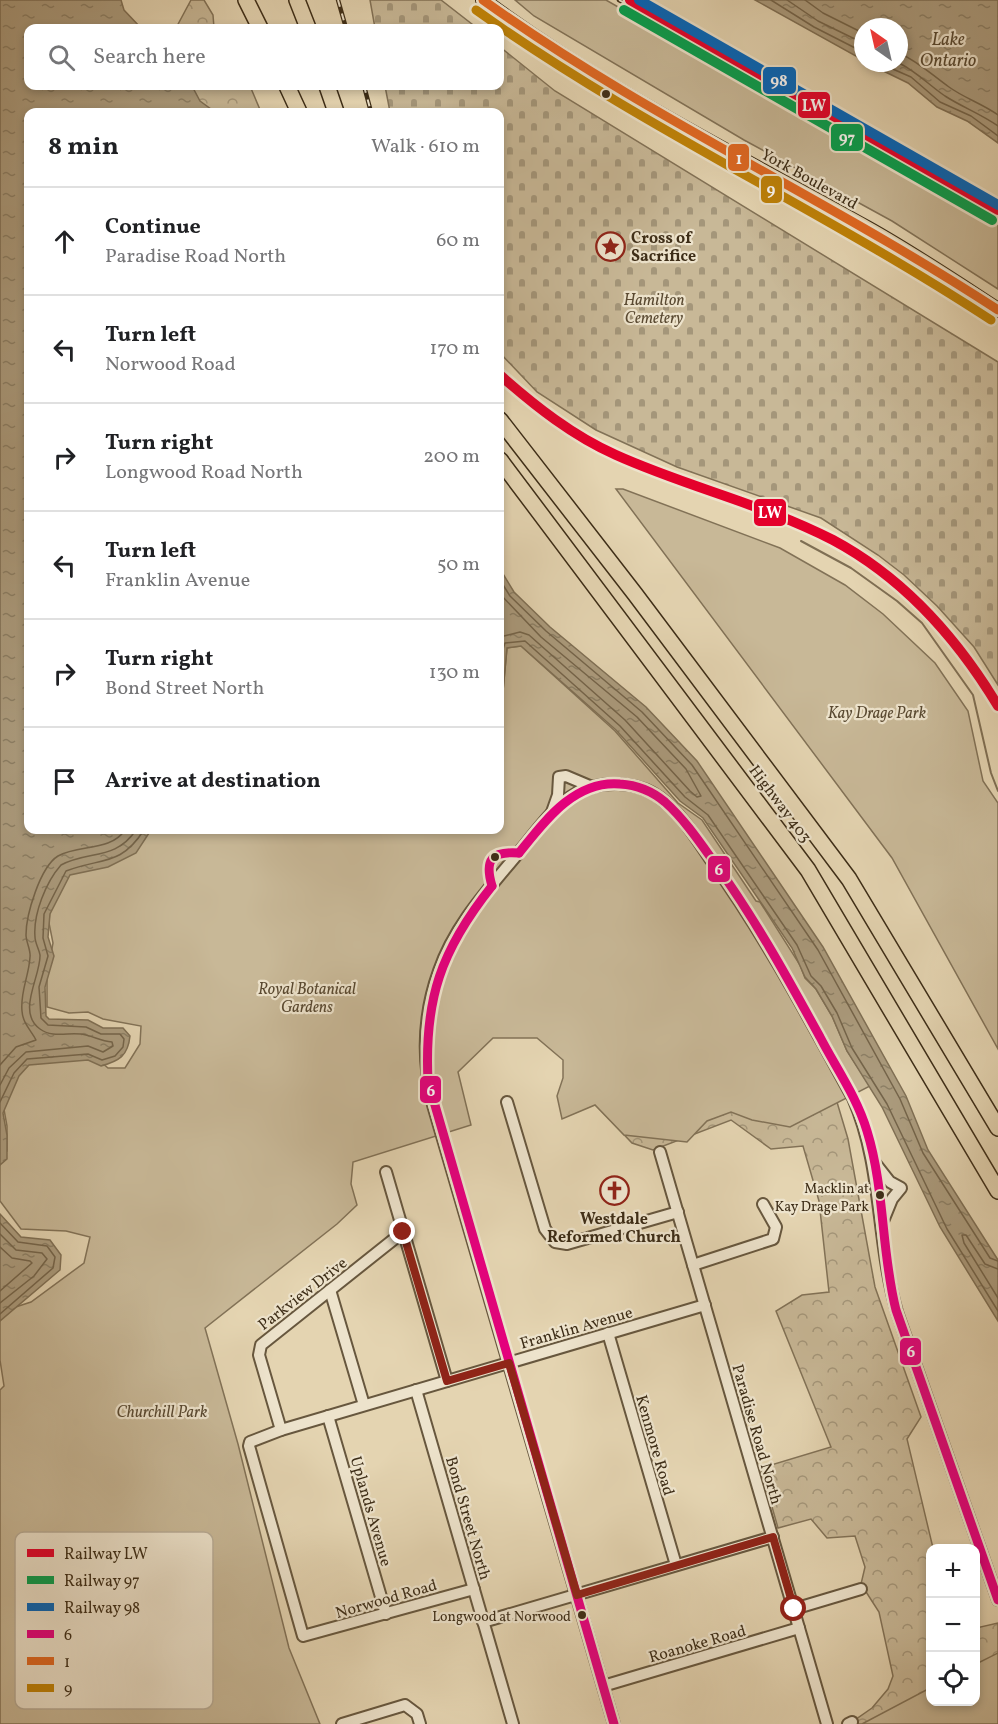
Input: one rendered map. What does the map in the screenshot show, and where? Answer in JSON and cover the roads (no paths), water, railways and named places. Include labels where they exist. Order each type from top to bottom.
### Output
[{"type":"highway","points":[[246,0],[258,24]]},
{"type":"highway","points":[[297,0],[306,24]]},
{"type":"highway","points":[[289,90],[297,108]]},
{"type":"highway","points":[[328,90],[335,108]]},
{"type":"highway","name":"Highway 403","points":[[504,425],[642,603],[849,879],[995,1123]]},
{"type":"highway","name":"Highway 403","points":[[504,465],[807,870],[998,1191]]},
{"type":"main road","name":"York Boulevard","points":[[483,0],[562,57],[617,91],[868,229],[998,310]]},
{"type":"street","points":[[551,815],[558,795],[559,777],[566,776],[594,787]]},
{"type":"street","points":[[614,1724],[433,1105],[428,1081],[426,1029],[433,988],[454,936],[471,910],[551,815],[575,794],[594,787],[639,787],[659,797],[684,822],[734,892],[800,1002],[853,1098],[866,1129],[873,1161],[886,1275],[998,1600]]},
{"type":"street","points":[[507,1102],[545,1228],[555,1242],[567,1244],[678,1212]]},
{"type":"street","name":"Paradise Road North","points":[[660,1152],[800,1628],[824,1723]]},
{"type":"street","points":[[873,1161],[891,1182],[901,1188],[884,1213],[881,1228]]},
{"type":"street","points":[[386,1172],[447,1381]]},
{"type":"street","points":[[693,1265],[773,1239],[776,1227],[763,1204]]},
{"type":"street","name":"Parkview Drive","points":[[281,1430],[259,1356],[264,1341],[403,1232]]},
{"type":"street","points":[[330,1290],[363,1406]]},
{"type":"street","name":"Franklin Avenue","points":[[307,1637],[303,1636],[298,1627],[250,1442],[281,1430],[705,1305]]},
{"type":"street","name":"Kenmore Road","points":[[608,1334],[676,1566]]},
{"type":"street","name":"Bond Street North","points":[[416,1390],[513,1724]]},
{"type":"street","name":"Uplands Avenue","points":[[328,1416],[386,1614]]},
{"type":"street","points":[[483,1622],[773,1537]]},
{"type":"street","name":"Norwood Road","points":[[307,1637],[474,1589]]},
{"type":"street","points":[[794,1609],[861,1589]]},
{"type":"street","name":"Roanoke Road","points":[[603,1686],[800,1628]]},
{"type":"street","points":[[342,1724],[405,1705],[417,1714],[420,1724]]},
{"type":"water","points":[[0,0],[121,0],[124,10],[137,24],[24,24],[24,90],[194,90],[200,101],[210,108],[24,108],[24,834],[148,834],[136,853],[108,867],[70,875],[50,914],[48,937],[54,956],[45,987],[46,1016],[49,1019],[88,1020],[103,1028],[123,1028],[130,1036],[122,1057],[101,1066],[88,1060],[29,1065],[19,1076],[3,1113],[7,1135],[7,1159],[0,1165]]},
{"type":"water","name":"Lake Ontario","points":[[755,0],[998,0],[998,143],[967,121],[937,107],[908,83],[885,72],[908,72],[908,18],[854,18],[854,55]]},
{"type":"water","points":[[504,576],[514,592],[550,627],[646,707],[697,761],[823,947],[906,1096],[928,1150],[998,1260],[998,1321],[940,1227],[882,1107],[847,1051],[832,1016],[816,989],[805,977],[792,948],[703,818],[680,801],[616,730],[521,646],[507,648],[504,680]]},
{"type":"water","points":[[0,1214],[21,1237],[50,1240],[61,1255],[60,1270],[0,1321]]},
{"type":"waterway","points":[[801,541],[851,568],[897,601],[922,623],[973,695],[991,773],[998,791]]},
{"type":"railway","points":[[338,0],[345,24]]},
{"type":"railway","points":[[619,0],[998,216]]},
{"type":"railway","points":[[365,90],[370,108]]},
{"type":"rail line","name":"LW","points":[[630,0],[998,210]]},
{"type":"rail line","name":"98","points":[[639,0],[998,205]]},
{"type":"rail line","name":"97","points":[[624,10],[992,220]]},
{"type":"rail line","name":"LW","points":[[504,378],[555,420],[616,455],[780,516],[833,540],[859,555],[906,591],[927,612],[965,657],[998,706]]},
{"type":"place","name":"Cross of Sacrifice","points":[[610,246]]},
{"type":"place","name":"Westdale Reformed Church","points":[[614,1190]]},
{"type":"place","name":"Macklin at Kay Drage Park","points":[[880,1195]]},
{"type":"place","name":"Longwood at Norwood","points":[[582,1615]]},
{"type":"park label","name":"Hamilton Cemetery","points":[[654,308]]},
{"type":"park label","name":"Kay Drage Park","points":[[877,712]]},
{"type":"park label","name":"Royal Botanical Gardens","points":[[307,997]]},
{"type":"park label","name":"Churchill Park","points":[[162,1411]]}]
